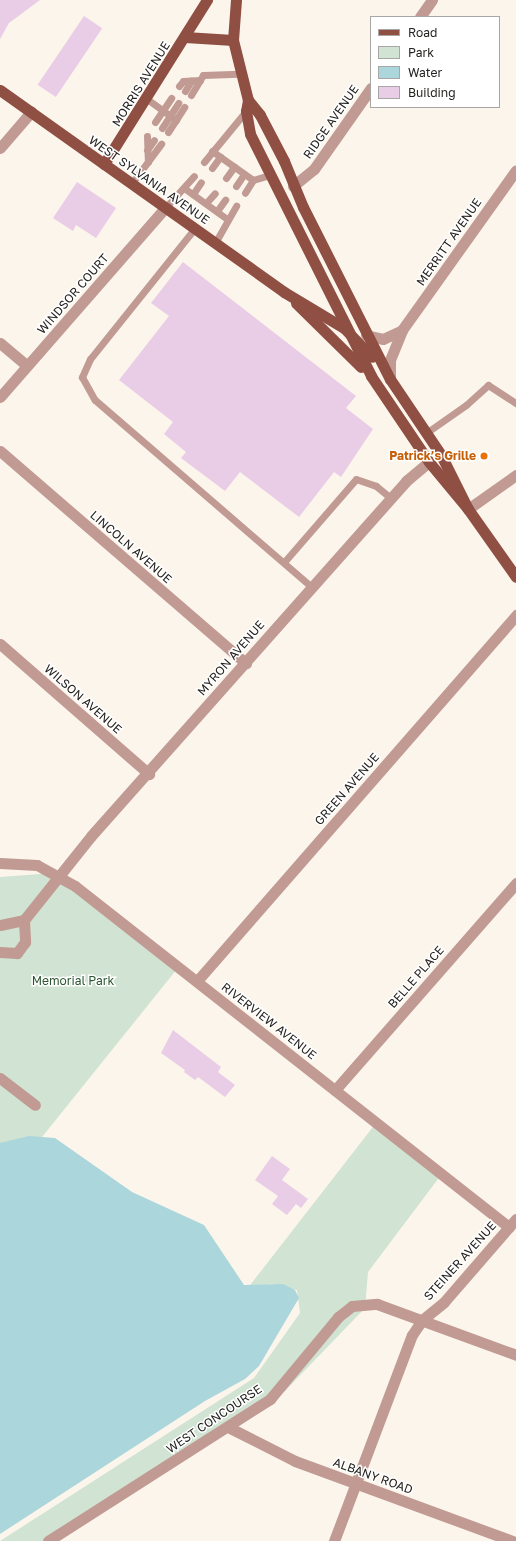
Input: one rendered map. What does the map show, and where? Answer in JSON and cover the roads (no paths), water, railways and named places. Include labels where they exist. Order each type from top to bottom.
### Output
[{"type":"main road","name":"MORRIS AVENUE","points":[[104,164],[147,98],[207,0]]},
{"type":"main road","points":[[236,0],[234,40],[239,74],[248,100],[260,115],[366,335],[390,380],[426,433],[468,509]]},
{"type":"main road","name":"MORRIS AVENUE","points":[[184,37],[234,40]]},
{"type":"main road","name":"WEST SYLVANIA AVENUE","points":[[0,90],[284,292],[344,328],[361,342],[390,380]]},
{"type":"main road","points":[[248,100],[246,112],[250,134],[344,328],[371,376],[429,462],[468,509],[516,577]]},
{"type":"main road","name":"WEST SYLVANIA AVENUE","points":[[284,292],[371,376]]},
{"type":"street","points":[[421,16],[432,0]]},
{"type":"street","name":"RIDGE AVENUE","points":[[293,186],[314,169],[370,89]]},
{"type":"street","points":[[0,148],[31,112]]},
{"type":"street","name":"MERRITT AVENUE","points":[[390,380],[390,360],[402,330],[516,170]]},
{"type":"street","name":"WINDSOR COURT","points":[[0,397],[165,208]]},
{"type":"street","name":"MERRITT AVENUE","points":[[366,335],[383,339],[402,330]]},
{"type":"street","points":[[0,343],[27,366]]},
{"type":"street","name":"LINCOLN AVENUE","points":[[0,451],[246,663]]},
{"type":"street","name":"MYRON AVENUE","points":[[24,920],[58,876],[312,587],[391,498],[429,462]]},
{"type":"street","points":[[468,509],[516,475]]},
{"type":"street","name":"GREEN AVENUE","points":[[197,981],[516,615]]},
{"type":"street","name":"WILSON AVENUE","points":[[0,644],[149,774]]},
{"type":"street","name":"RIVERVIEW AVENUE","points":[[0,863],[37,865],[58,876],[197,981],[335,1090],[513,1223]]},
{"type":"street","name":"BELLE PLACE","points":[[335,1090],[516,883]]},
{"type":"street","points":[[0,925],[24,920],[25,942],[22,949],[10,955],[0,952]]},
{"type":"street","points":[[0,1078],[35,1104]]},
{"type":"street","name":"STEINER AVENUE","points":[[334,1541],[412,1335],[422,1320],[444,1302],[513,1223]]},
{"type":"street","name":"WEST CONCOURSE","points":[[53,1540],[228,1427],[270,1398],[345,1310],[373,1303],[516,1355]]},
{"type":"street","name":"ALBANY ROAD","points":[[228,1427],[295,1460],[513,1541]]},
{"type":"lane","points":[[191,81],[188,93],[203,75],[239,74]]},
{"type":"lane","points":[[179,86],[191,81],[200,80]]},
{"type":"lane","points":[[147,98],[173,117]]},
{"type":"lane","points":[[155,122],[171,98]]},
{"type":"lane","points":[[165,130],[181,105]]},
{"type":"lane","points":[[204,162],[246,112]]},
{"type":"lane","points":[[147,136],[148,162]]},
{"type":"lane","points":[[132,183],[148,162],[158,142],[147,150]]},
{"type":"lane","points":[[212,151],[253,180]]},
{"type":"lane","points":[[212,168],[220,157]]},
{"type":"lane","points":[[226,178],[234,167]]},
{"type":"lane","points":[[236,186],[244,174]]},
{"type":"lane","points":[[245,193],[253,180],[269,175]]},
{"type":"lane","points":[[165,208],[194,176]]},
{"type":"lane","points":[[192,194],[201,182]]},
{"type":"lane","points":[[184,188],[227,219]]},
{"type":"lane","points":[[206,203],[215,193]]},
{"type":"lane","points":[[217,212],[225,200]]},
{"type":"lane","points":[[215,243],[227,219],[236,206]]},
{"type":"lane","points":[[195,228],[90,359],[82,377],[95,400],[285,561],[312,587]]},
{"type":"lane","points":[[426,433],[466,405],[488,385],[516,403]]},
{"type":"lane","points":[[285,561],[356,479],[376,486],[391,498]]},
{"type":"water","points":[[29,1136],[55,1138],[132,1192],[204,1225],[244,1285],[283,1284],[295,1290],[299,1298],[259,1366],[245,1379],[205,1401],[0,1534],[0,1143]]},
{"type":"place","name":"Patrick’s Grille","points":[[484,456]]},
{"type":"park label","name":"Memorial Park","points":[[73,981]]}]
